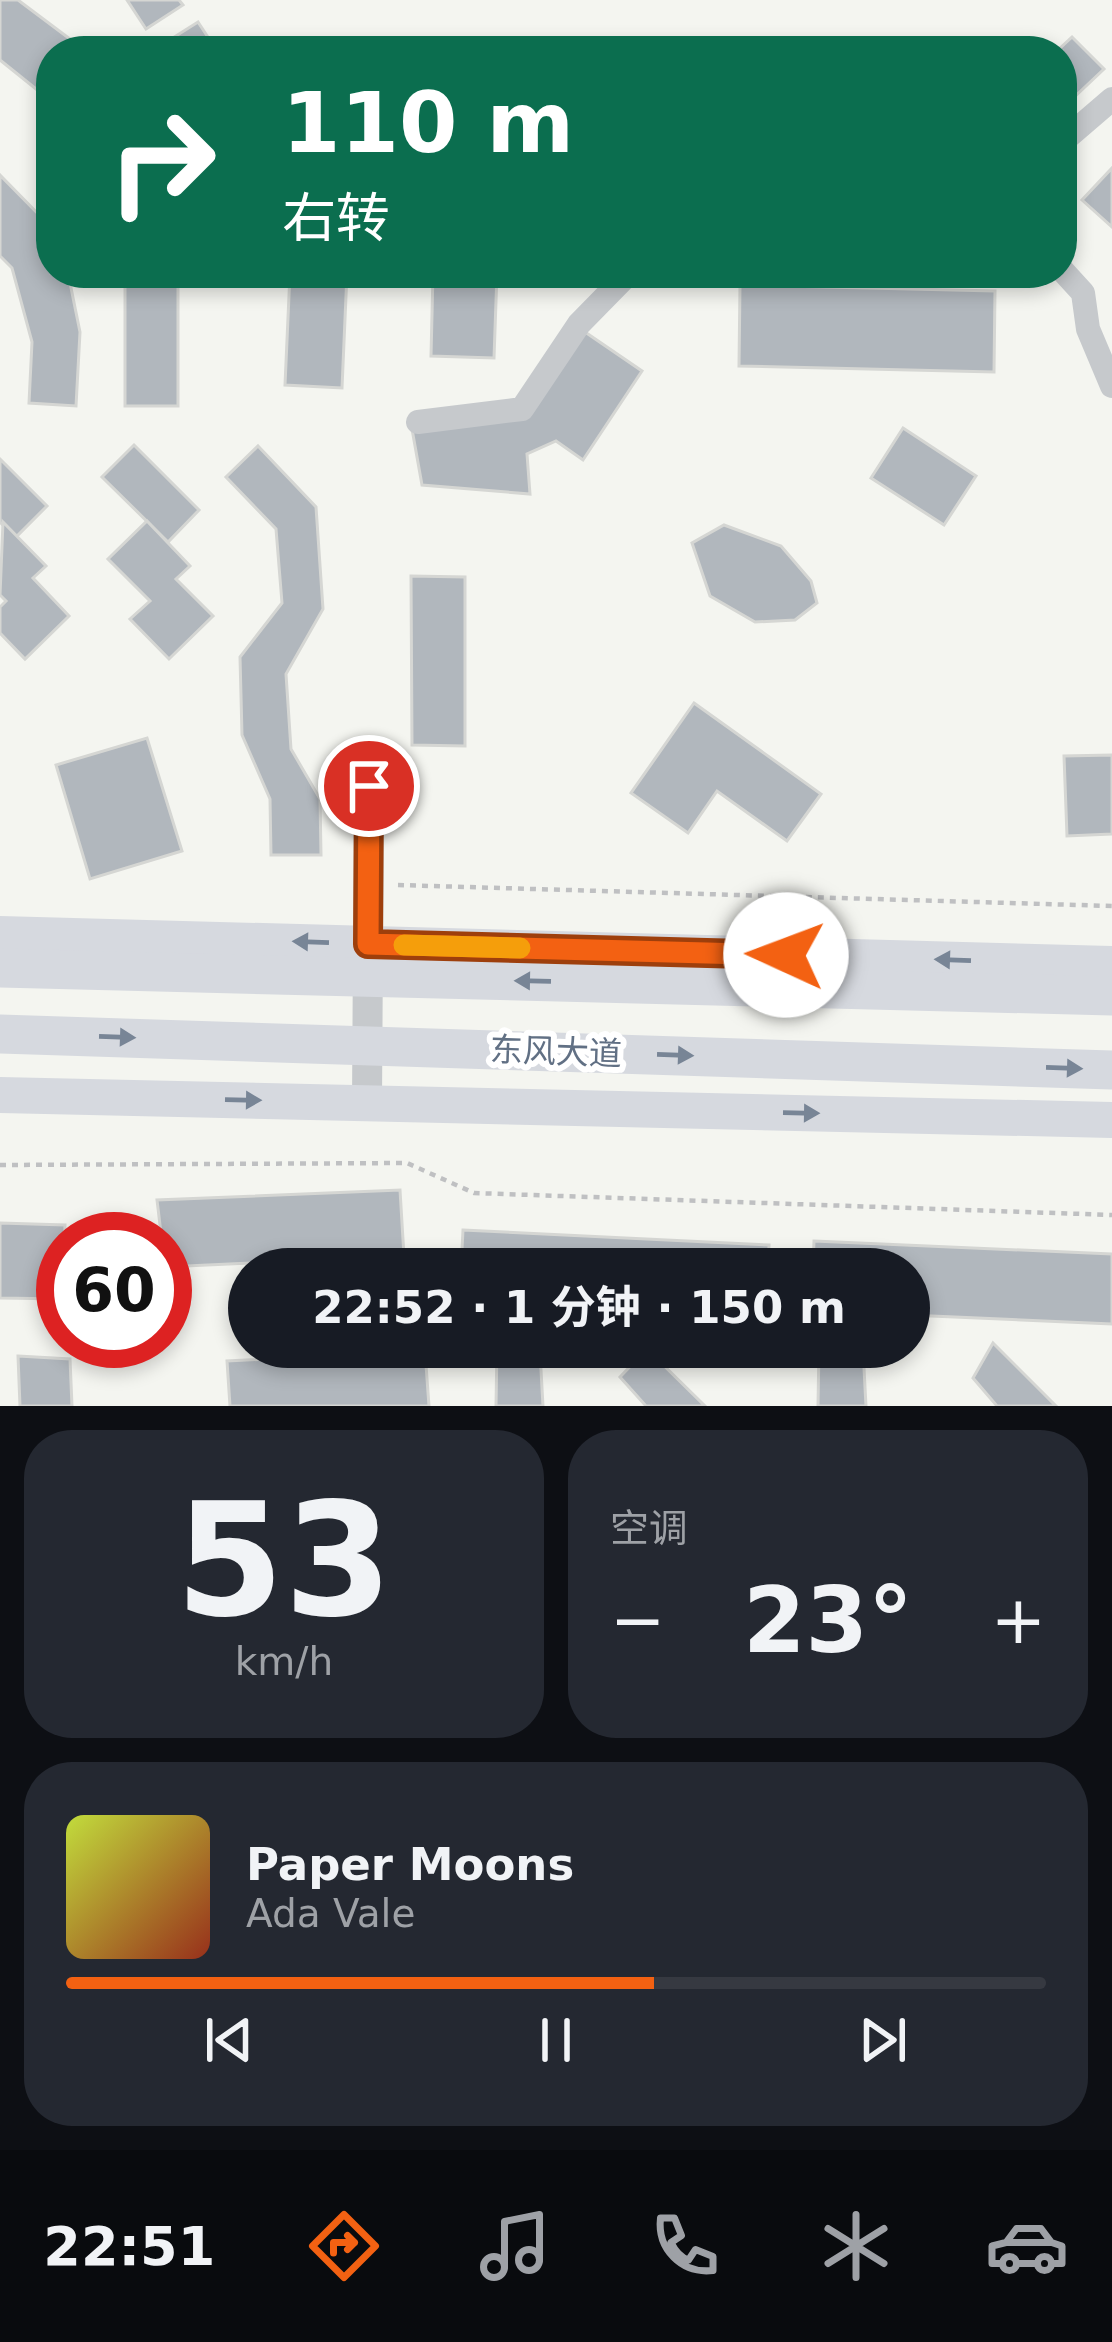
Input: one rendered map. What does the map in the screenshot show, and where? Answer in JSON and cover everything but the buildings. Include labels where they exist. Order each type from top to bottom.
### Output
[{"type":"highway","name":"东风大道","points":[[0,968],[1112,996]]},
{"type":"highway","name":"东风大道","points":[[0,1034],[1112,1070]]},
{"type":"main road","points":[[0,934],[1112,964]]},
{"type":"main road","points":[[0,1095],[1112,1120]]},
{"type":"street","points":[[1077,129],[1112,99]]},
{"type":"street","points":[[1077,286],[1083,293],[1088,329],[1112,386]]},
{"type":"street","points":[[418,422],[522,409],[579,324],[614,288]]},
{"type":"street","points":[[367,1103],[369,786]]},
{"type":"path","points":[[368,884],[1112,906]]},
{"type":"path","points":[[0,1165],[407,1163],[475,1193],[1112,1216]]},
{"type":"slow traffic","points":[[404,945],[520,948]]},
{"type":"route","points":[[369,786],[368,944],[786,955]]}]
